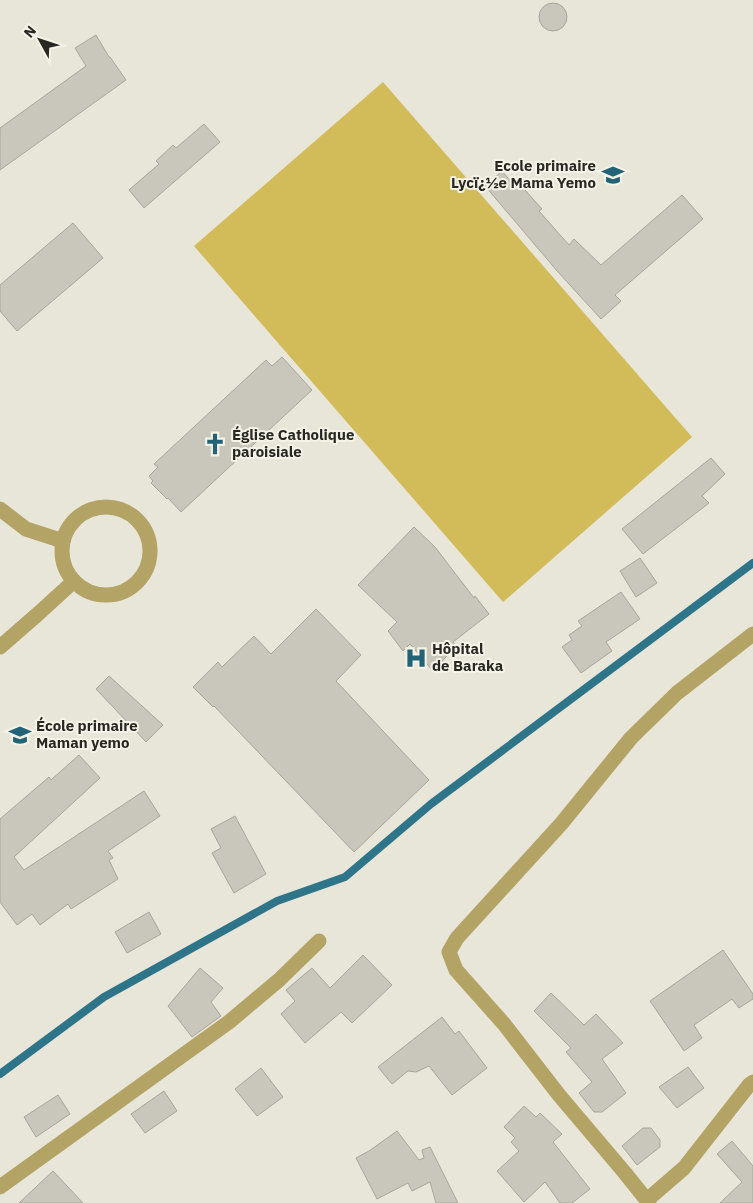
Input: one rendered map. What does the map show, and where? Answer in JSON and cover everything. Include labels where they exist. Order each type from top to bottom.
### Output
[{"type":"street","points":[[115,507],[134,516],[147,533],[150,554],[143,574],[133,586],[119,593],[103,595],[87,590],[74,580],[63,562],[63,541],[74,520],[93,508],[115,507]]},
{"type":"street","points":[[0,509],[26,529],[63,541]]},
{"type":"street","points":[[0,647],[74,580]]},
{"type":"street","points":[[753,634],[677,693],[631,738],[561,824],[458,938],[449,952],[456,970],[504,1024],[559,1095],[648,1202],[684,1168],[753,1082]]},
{"type":"street","points":[[0,1187],[229,1022],[279,980],[319,941]]},
{"type":"shaded area","points":[[383,82],[692,437],[503,602],[194,246]]},
{"type":"building","points":[[553,3],[563,7],[567,17],[563,27],[553,31],[543,27],[539,17],[543,7]]},
{"type":"building","points":[[96,35],[126,80],[0,170],[0,128],[86,66],[75,48]]},
{"type":"building","points":[[204,124],[220,142],[144,208],[129,190],[159,164],[156,161],[173,145],[176,148]]},
{"type":"building","points":[[502,171],[512,183],[516,180],[542,209],[539,211],[569,245],[574,239],[601,265],[682,195],[703,219],[615,295],[621,301],[601,319],[558,272],[485,186]]},
{"type":"building","points":[[73,223],[103,258],[17,331],[0,311],[0,285]]},
{"type":"building","name":"Église Catholique paroisiale","points":[[282,357],[312,390],[181,512],[151,483],[153,481],[149,476],[158,467],[154,464],[266,360],[272,366]]},
{"type":"building","points":[[711,458],[725,474],[702,496],[709,503],[643,554],[622,529]]},
{"type":"building","points":[[414,527],[435,547],[474,598],[475,596],[489,614],[453,642],[456,646],[433,671],[410,644],[403,651],[388,631],[397,622],[358,585]]},
{"type":"building","points":[[640,558],[657,583],[636,597],[620,571]]},
{"type":"building","points":[[621,592],[640,619],[606,642],[612,651],[581,673],[562,647],[572,640],[569,635],[582,626],[578,621]]},
{"type":"building","points":[[316,609],[361,655],[336,681],[429,780],[354,852],[214,706],[193,687],[218,662],[222,667],[254,636],[271,654]]},
{"type":"building","points":[[109,676],[163,725],[146,742],[96,689]]},
{"type":"building","points":[[79,755],[100,778],[14,857],[24,870],[144,791],[160,816],[108,851],[113,858],[109,860],[118,879],[71,909],[68,904],[40,925],[32,914],[17,925],[0,902],[0,819],[49,777],[51,780]]},
{"type":"building","points":[[235,816],[266,874],[234,893],[212,853],[221,848],[211,829]]},
{"type":"building","points":[[149,912],[161,934],[127,953],[115,932]]},
{"type":"building","points":[[723,950],[753,994],[753,999],[739,1008],[732,999],[694,1025],[702,1038],[684,1051],[650,1001]]},
{"type":"building","points":[[363,955],[392,985],[352,1023],[341,1012],[305,1043],[281,1014],[295,1001],[286,990],[312,968],[330,988]]},
{"type":"building","points":[[200,968],[223,988],[211,1002],[221,1016],[192,1037],[168,1006]]},
{"type":"building","points":[[551,993],[584,1025],[596,1014],[623,1043],[602,1059],[626,1093],[602,1112],[594,1112],[579,1093],[592,1082],[566,1052],[571,1048],[534,1011]]},
{"type":"building","points":[[442,1017],[455,1034],[459,1031],[487,1068],[452,1095],[429,1066],[416,1072],[408,1071],[392,1084],[378,1067]]},
{"type":"building","points":[[688,1067],[704,1088],[677,1108],[659,1087]]},
{"type":"building","points":[[261,1068],[283,1097],[257,1116],[235,1089]]},
{"type":"building","points":[[164,1091],[177,1111],[145,1133],[131,1114]]},
{"type":"building","points":[[58,1095],[70,1114],[36,1137],[24,1117]]},
{"type":"building","points":[[524,1106],[536,1117],[540,1113],[562,1134],[553,1142],[590,1189],[572,1203],[560,1203],[545,1182],[524,1202],[497,1171],[519,1151],[511,1142],[515,1138],[504,1127]]},
{"type":"building","points":[[643,1128],[651,1128],[660,1140],[660,1147],[637,1165],[622,1146]]},
{"type":"building","points":[[397,1131],[419,1160],[424,1158],[422,1150],[430,1147],[458,1203],[436,1203],[430,1182],[412,1191],[408,1183],[377,1199],[356,1158]]},
{"type":"building","points":[[732,1141],[753,1166],[753,1203],[720,1203],[742,1182],[717,1154]]},
{"type":"building","points":[[53,1171],[83,1203],[19,1203]]},
{"type":"waterway","points":[[0,1074],[104,997],[277,901],[345,877],[431,804],[753,563]]},
{"type":"place","name":"Ecole primaire Lycï¿½e Mama Yemo","points":[[613,175]]},
{"type":"place","name":"Église Catholique paroisiale","points":[[215,444]]},
{"type":"place","name":"Hôpital de Baraka","points":[[416,658]]},
{"type":"place","name":"École primaire Maman yemo","points":[[20,735]]}]
